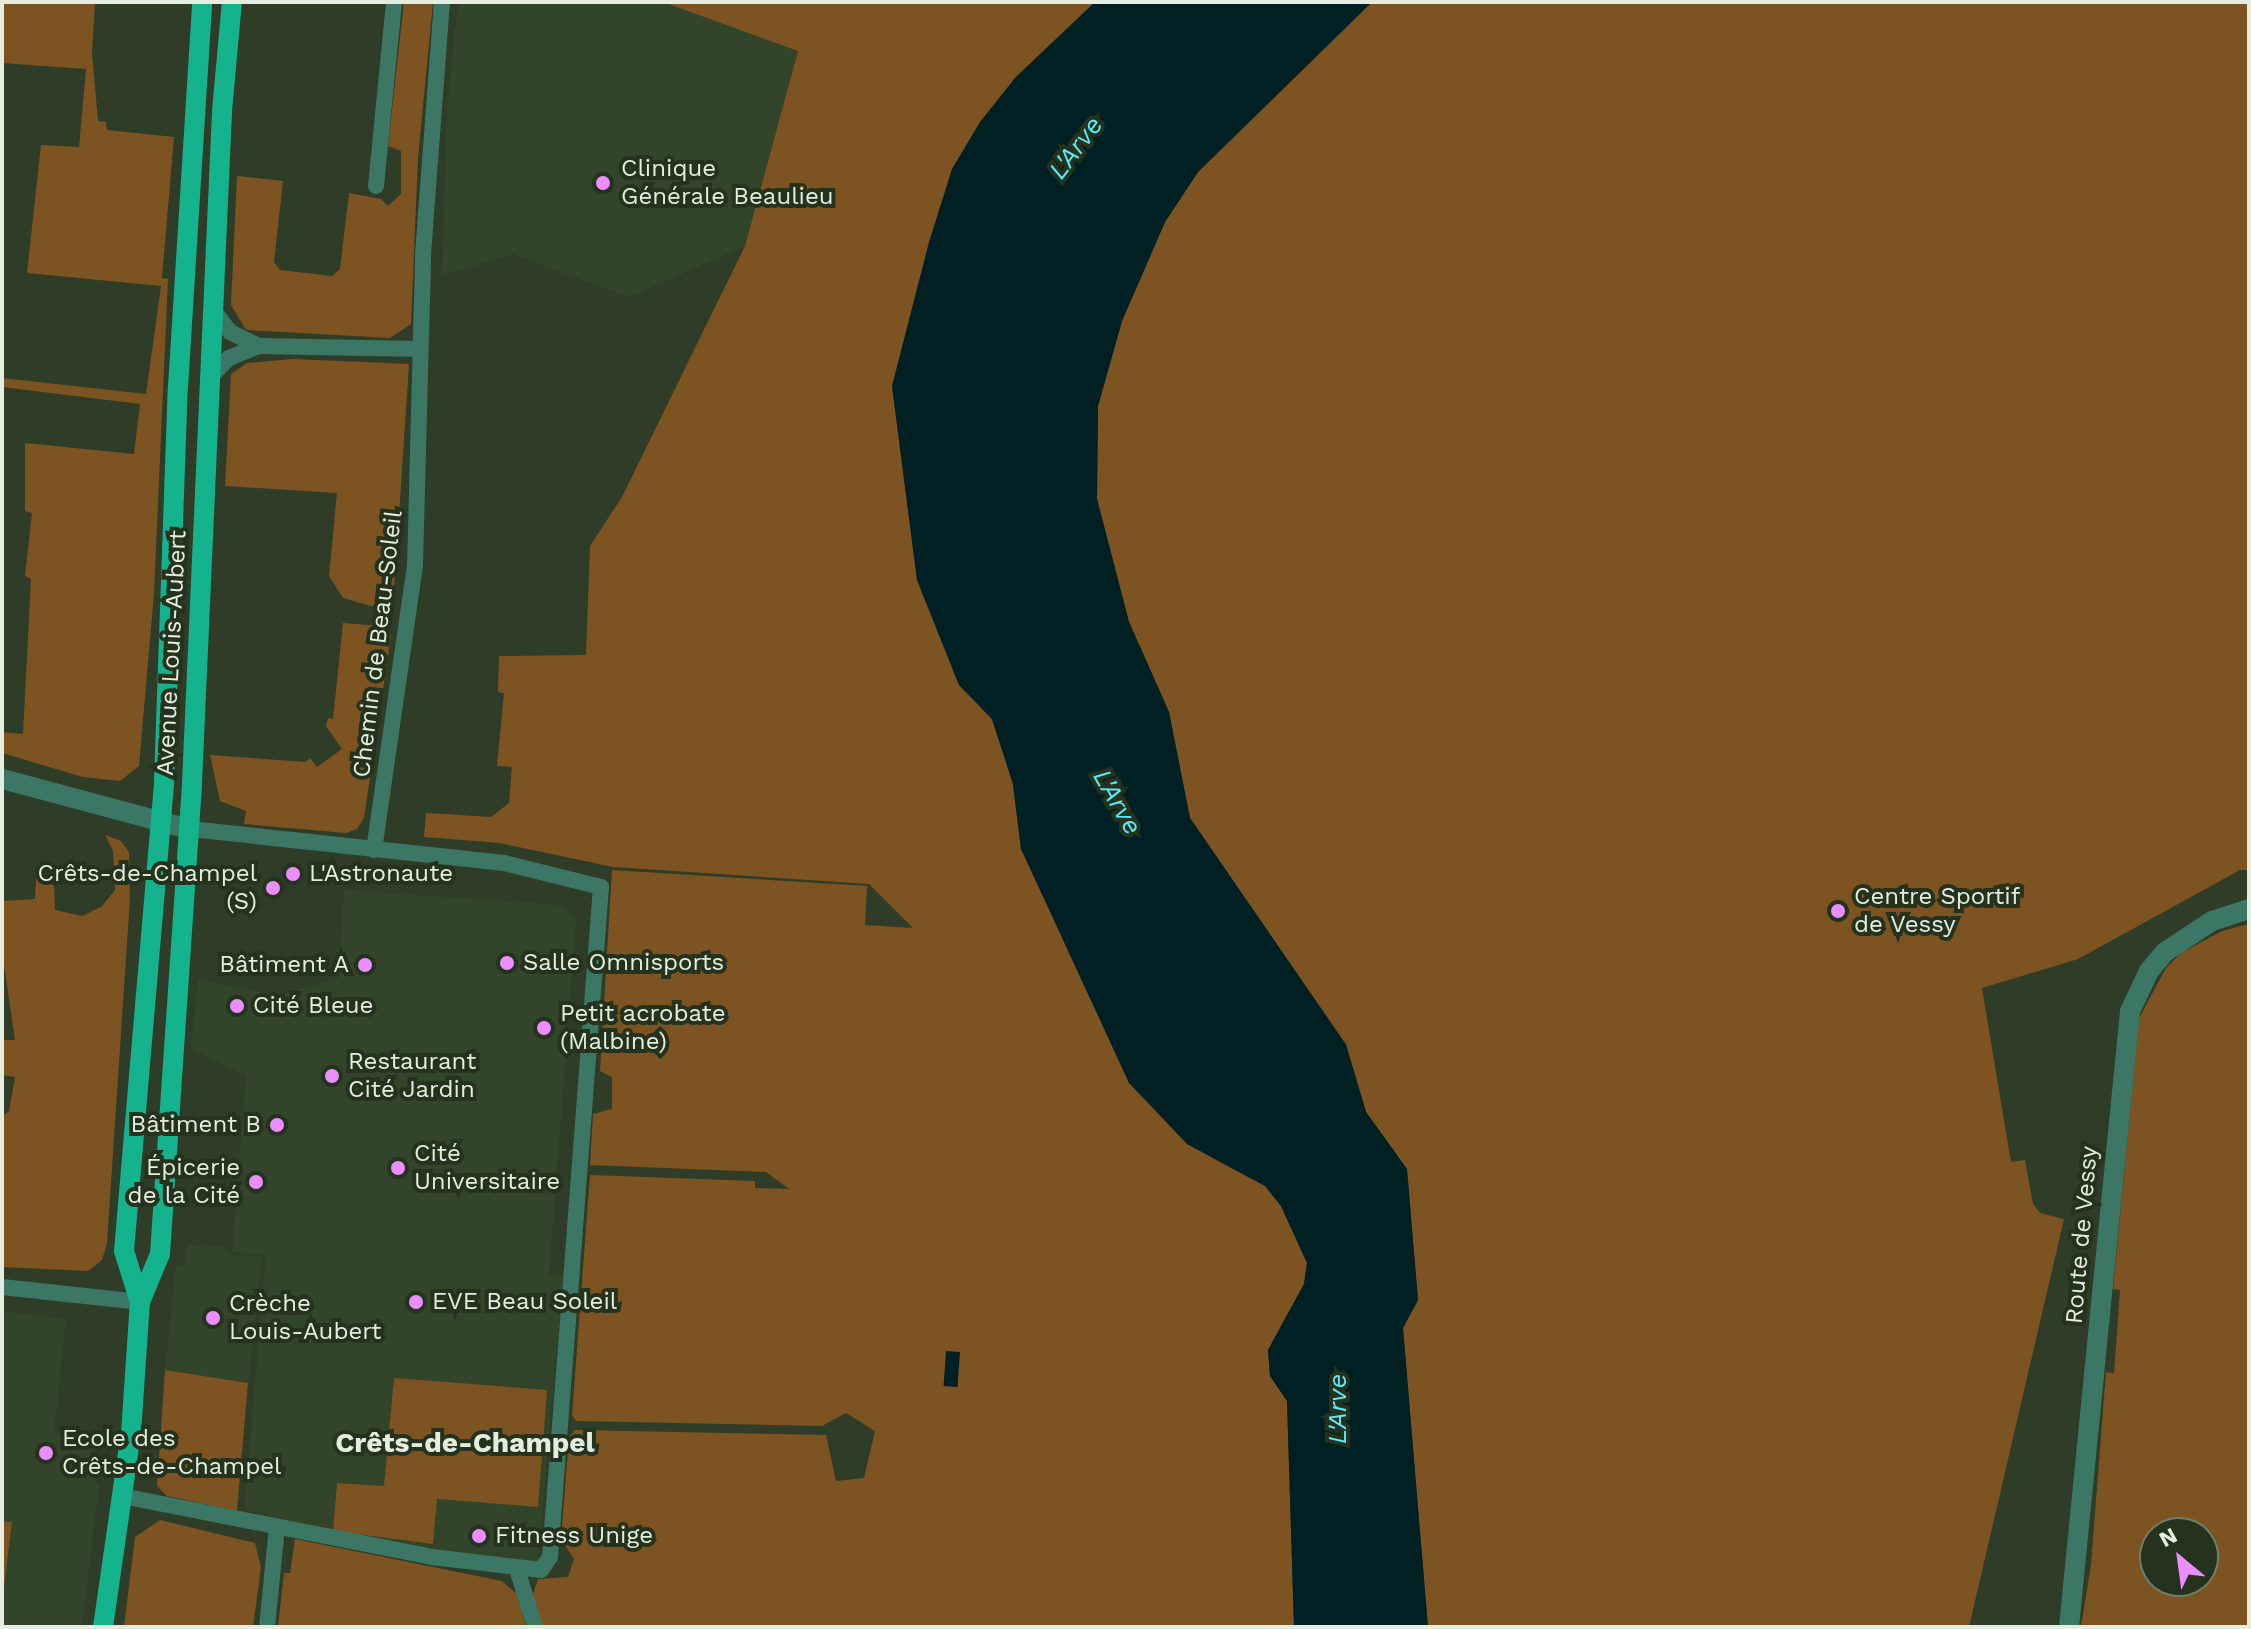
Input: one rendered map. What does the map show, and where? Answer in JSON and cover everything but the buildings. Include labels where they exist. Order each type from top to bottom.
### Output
[{"type":"main road","name":"Avenue Louis-Aubert","points":[[140,1302],[124,1251],[160,822],[202,2]]},
{"type":"main road","name":"Avenue Louis-Aubert","points":[[103,1627],[122,1496],[140,1302],[160,1254],[189,829],[213,310],[232,2]]},
{"type":"street","points":[[376,186],[394,2]]},
{"type":"street","name":"Chemin de Beau-Soleil","points":[[374,850],[415,566],[419,349],[442,2]]},
{"type":"street","points":[[213,310],[230,332],[259,346]]},
{"type":"street","points":[[212,375],[229,358],[259,346],[419,349]]},
{"type":"street","points":[[2,779],[189,829],[403,855],[504,863],[601,887],[550,1557],[546,1568],[517,1569],[122,1496]]},
{"type":"street","name":"Route de Vessy","points":[[2069,1627],[2130,1011],[2149,971],[2165,952],[2212,921],[2249,909]]},
{"type":"street","points":[[2,1287],[140,1302]]},
{"type":"street","points":[[267,1627],[277,1526]]},
{"type":"street","points":[[517,1569],[535,1627]]},
{"type":"shaded area","points":[[2,2],[95,2],[92,53],[98,121],[106,122],[107,130],[174,137],[162,278],[168,279],[154,593],[139,766],[120,781],[83,777],[2,753],[2,732],[23,734],[31,579],[25,576],[32,513],[25,511],[25,443],[134,454],[140,404],[2,387],[2,378],[146,394],[161,286],[27,273],[41,145],[79,147],[86,69],[2,63]]},
{"type":"shaded area","points":[[404,2],[433,2],[418,158],[411,324],[390,338],[246,330],[231,305],[237,176],[283,181],[274,262],[280,270],[332,276],[340,269],[349,193],[381,199],[388,206],[401,194],[401,151],[388,146]]},
{"type":"shaded area","name":"Clinique Générale Beaulieu","points":[[458,2],[663,2],[798,51],[745,246],[629,297],[513,254],[442,275],[447,111]]},
{"type":"shaded area","points":[[663,2],[1095,2],[1015,78],[952,169],[892,386],[917,580],[959,685],[992,719],[1013,784],[1021,849],[1187,1144],[1265,1186],[1281,1206],[1307,1263],[1304,1284],[1268,1350],[1270,1376],[1287,1401],[1294,1627],[541,1627],[533,1594],[538,1579],[568,1577],[574,1559],[561,1539],[569,1437],[575,1430],[826,1435],[836,1481],[864,1478],[875,1431],[846,1413],[822,1426],[576,1421],[572,1415],[590,1175],[755,1181],[755,1188],[789,1189],[766,1172],[590,1165],[593,1114],[612,1109],[612,1077],[600,1071],[612,870],[867,886],[865,925],[913,928],[869,884],[613,867],[500,843],[424,837],[426,813],[491,817],[509,803],[512,767],[497,766],[504,693],[498,692],[499,656],[586,655],[590,546],[622,497],[745,246],[798,51]]},
{"type":"shaded area","points":[[1372,2],[2249,2],[2249,870],[2240,870],[2078,959],[1982,988],[2011,1162],[2025,1160],[2033,1204],[2040,1213],[2064,1219],[1969,1627],[1428,1627],[1403,1328],[1418,1300],[1407,1169],[1366,1112],[1346,1044],[1190,818],[1169,712],[1129,622],[1097,499],[1098,406],[1122,321],[1165,222],[1198,172]]},
{"type":"shaded area","points":[[293,359],[409,364],[393,605],[371,606],[343,598],[329,576],[337,493],[225,486],[231,374],[247,363]]},
{"type":"shaded area","points":[[343,623],[381,626],[391,635],[364,818],[357,829],[346,833],[244,824],[246,811],[220,801],[210,755],[306,762],[310,758],[317,767],[342,749],[326,726],[328,718],[333,719]]},
{"type":"shaded area","points":[[105,835],[121,841],[129,852],[130,898],[107,1243],[102,1260],[88,1271],[2,1267],[2,1117],[9,1111],[15,1077],[2,1075],[2,1040],[15,1040],[2,951],[2,901],[35,899],[36,878],[54,885],[55,910],[82,916],[101,907],[115,890],[113,851]]},
{"type":"shaded area","name":"Cité Universitaire","points":[[344,890],[563,905],[576,920],[549,1274],[563,1276],[538,1564],[393,1543],[244,1510],[266,1255],[232,1252],[246,1075],[191,1049],[198,979],[278,996],[338,978]]},
{"type":"shaded area","points":[[2249,924],[2249,1627],[2081,1627],[2091,1565],[2106,1372],[2114,1373],[2120,1290],[2113,1289],[2139,1018],[2166,968],[2181,953],[2222,931]]},
{"type":"shaded area","name":"Crèche Louis-Aubert","points":[[187,1245],[225,1247],[230,1254],[262,1257],[248,1383],[165,1370],[176,1265],[184,1266]]},
{"type":"shaded area","name":"Ecole des Crêts-de-Champel","points":[[2,1311],[66,1319],[54,1433],[92,1437],[88,1470],[99,1485],[82,1627],[2,1627]]},
{"type":"shaded area","points":[[165,1370],[248,1383],[237,1511],[167,1496],[157,1486]]},
{"type":"shaded area","points":[[394,1378],[547,1390],[538,1507],[437,1499],[433,1544],[333,1531],[337,1483],[384,1486]]},
{"type":"shaded area","points":[[160,1520],[255,1543],[261,1567],[253,1627],[124,1627],[135,1537]]},
{"type":"shaded area","points":[[2,1521],[12,1522],[3,1595],[2,1595]]},
{"type":"shaded area","points":[[295,1539],[502,1581],[517,1594],[526,1627],[278,1627],[284,1573],[290,1573]]},
{"type":"water","name":"L'Arve","points":[[1095,2],[1372,2],[1198,172],[1165,222],[1122,321],[1098,406],[1097,499],[1129,622],[1169,712],[1190,818],[1346,1045],[1366,1112],[1407,1169],[1418,1300],[1403,1328],[1428,1627],[1294,1627],[1287,1401],[1270,1376],[1268,1350],[1304,1284],[1307,1263],[1281,1206],[1265,1186],[1187,1144],[1129,1083],[1021,849],[1013,784],[992,719],[959,685],[917,580],[892,386],[929,242],[952,169],[980,122],[1015,78]]},
{"type":"water","points":[[946,1351],[960,1352],[958,1387],[944,1386]]},
{"type":"place","name":"Clinique Générale Beaulieu","points":[[603,183]]},
{"type":"place","name":"L'Astronaute","points":[[293,874]]},
{"type":"place","name":"Crêts-de-Champel (S)","points":[[273,888]]},
{"type":"place","name":"Centre Sportif de Vessy","points":[[1838,911]]},
{"type":"place","name":"Salle Omnisports","points":[[507,963]]},
{"type":"place","name":"Bâtiment A","points":[[365,965]]},
{"type":"place","name":"Cité Bleue","points":[[237,1006]]},
{"type":"place","name":"Petit acrobate (Malbine)","points":[[544,1028]]},
{"type":"place","name":"Restaurant Cité Jardin","points":[[332,1076]]},
{"type":"place","name":"Bâtiment B","points":[[277,1125]]},
{"type":"place","name":"Cité Universitaire","points":[[398,1168]]},
{"type":"place","name":"Épicerie de la Cité","points":[[256,1182]]},
{"type":"place","name":"EVE Beau Soleil","points":[[416,1302]]},
{"type":"place","name":"Crèche Louis-Aubert","points":[[213,1318]]},
{"type":"place","name":"Ecole des Crêts-de-Champel","points":[[46,1453]]},
{"type":"place","name":"Fitness Unige","points":[[479,1536]]},
{"type":"district","name":"Crêts-de-Champel","points":[[465,1443]]}]
